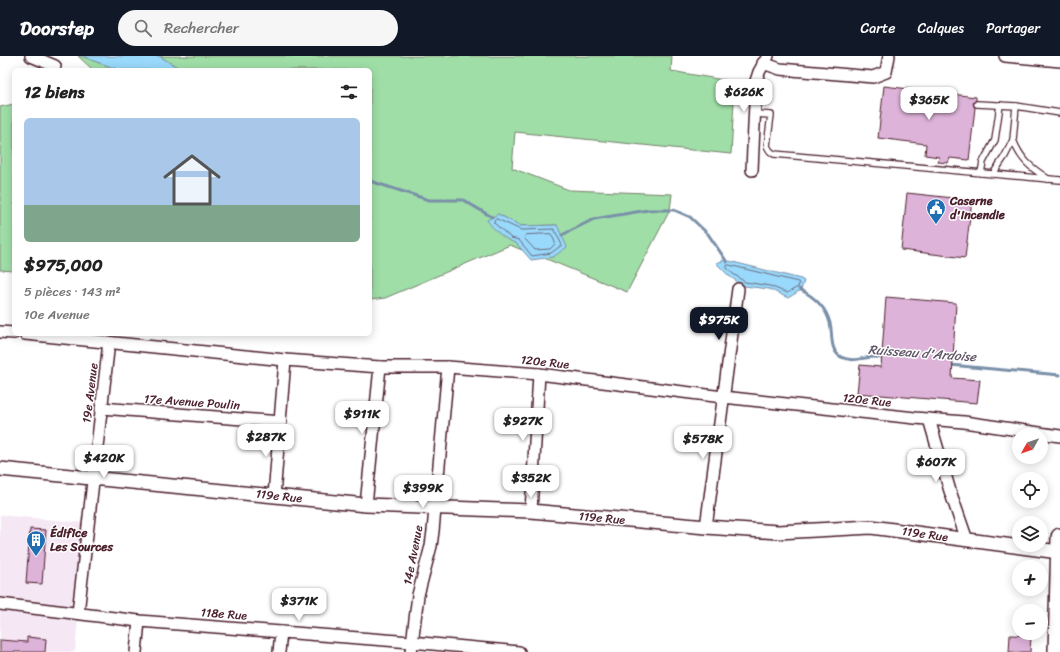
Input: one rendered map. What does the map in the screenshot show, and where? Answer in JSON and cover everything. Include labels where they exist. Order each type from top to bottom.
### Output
[{"type":"main road","points":[[1058,652],[1060,547]]},
{"type":"street","points":[[30,56],[55,66]]},
{"type":"street","points":[[752,170],[756,81],[766,60],[780,69],[873,77],[886,72],[889,56]]},
{"type":"street","points":[[1005,56],[1060,61]]},
{"type":"street","points":[[706,527],[738,289]]},
{"type":"street","points":[[0,332],[12,333]]},
{"type":"street","name":"120e Rue","points":[[47,336],[285,360],[380,367],[448,367],[539,374],[723,397],[964,422],[1060,436]]},
{"type":"street","name":"19e Avenue","points":[[78,613],[92,478],[109,342]]},
{"type":"street","points":[[274,496],[285,360]]},
{"type":"street","points":[[366,505],[380,367]]},
{"type":"street","name":"14e Avenue","points":[[411,647],[418,595],[431,546],[448,367]]},
{"type":"street","points":[[531,511],[539,374]]},
{"type":"street","name":"17e Avenue Poulin","points":[[101,408],[281,422]]},
{"type":"street","points":[[929,419],[950,490],[967,540]]},
{"type":"street","name":"119e Rue","points":[[0,469],[366,505],[531,511],[778,532],[871,527],[967,540],[1060,547]]},
{"type":"street","name":"118e Rue","points":[[0,604],[139,620],[281,632],[411,647],[513,652]]},
{"type":"street","points":[[136,652],[139,620]]},
{"type":"street","points":[[280,652],[281,632]]},
{"type":"lane","points":[[977,104],[1016,106],[1060,113]]},
{"type":"lane","points":[[980,173],[982,162],[995,140],[998,130],[1000,105]]},
{"type":"lane","points":[[993,174],[1005,156],[1013,140],[1016,106]]},
{"type":"lane","points":[[755,114],[771,115],[768,146],[770,151],[774,154],[1060,180]]},
{"type":"lane","points":[[1013,140],[1018,152],[1031,167],[1049,179]]},
{"type":"shaded area","points":[[0,515],[87,523],[75,652],[0,652]]},
{"type":"green space","points":[[78,56],[82,56],[114,68],[91,68]]},
{"type":"green space","points":[[159,56],[672,56],[671,71],[735,82],[731,154],[515,132],[512,168],[569,190],[672,194],[670,210],[627,292],[544,258],[557,225],[521,226],[498,214],[522,250],[510,245],[385,298],[372,300],[372,68],[179,68]]},
{"type":"green space","points":[[12,104],[12,271],[0,270],[0,107]]},
{"type":"water","points":[[82,56],[159,56],[179,68],[114,68]]},
{"type":"water","points":[[498,214],[521,226],[557,225],[567,247],[553,257],[531,260],[516,243],[508,240],[500,234],[487,220]]},
{"type":"water","points":[[725,260],[804,281],[801,290],[788,298],[769,289],[744,286],[729,276],[716,263]]},
{"type":"building","points":[[884,86],[976,97],[976,100],[973,103],[975,108],[969,160],[950,158],[948,163],[938,162],[939,157],[925,155],[926,144],[878,138]]},
{"type":"building","name":"Caserne d'incendie","points":[[907,193],[972,200],[965,258],[901,250]]},
{"type":"building","points":[[886,297],[956,303],[952,378],[980,380],[977,403],[857,393],[860,365],[881,367]]},
{"type":"building","name":"Édifice Les Sources","points":[[30,529],[46,530],[42,584],[26,583]]},
{"type":"building","points":[[1010,635],[1012,635],[1012,640],[1031,640],[1030,652],[1009,652]]},
{"type":"building","points":[[27,637],[46,639],[45,652],[0,652],[0,640],[27,642]]},
{"type":"waterway","name":"Ruisseau d'Ardoise","points":[[372,182],[429,200],[463,200],[492,217]]},
{"type":"waterway","points":[[562,235],[594,219],[648,210],[674,210],[690,217],[708,234],[727,262]]},
{"type":"waterway","name":"Ruisseau d'Ardoise","points":[[799,289],[814,299],[822,307],[828,317],[831,327],[832,342],[837,354],[850,360],[871,357],[884,359]]},
{"type":"waterway","name":"Ruisseau d'Ardoise","points":[[950,365],[1060,375]]},
{"type":"place","name":"Caserne d'incendie","points":[[936,225]]},
{"type":"place","name":"Édifice Les Sources","points":[[36,557]]}]
